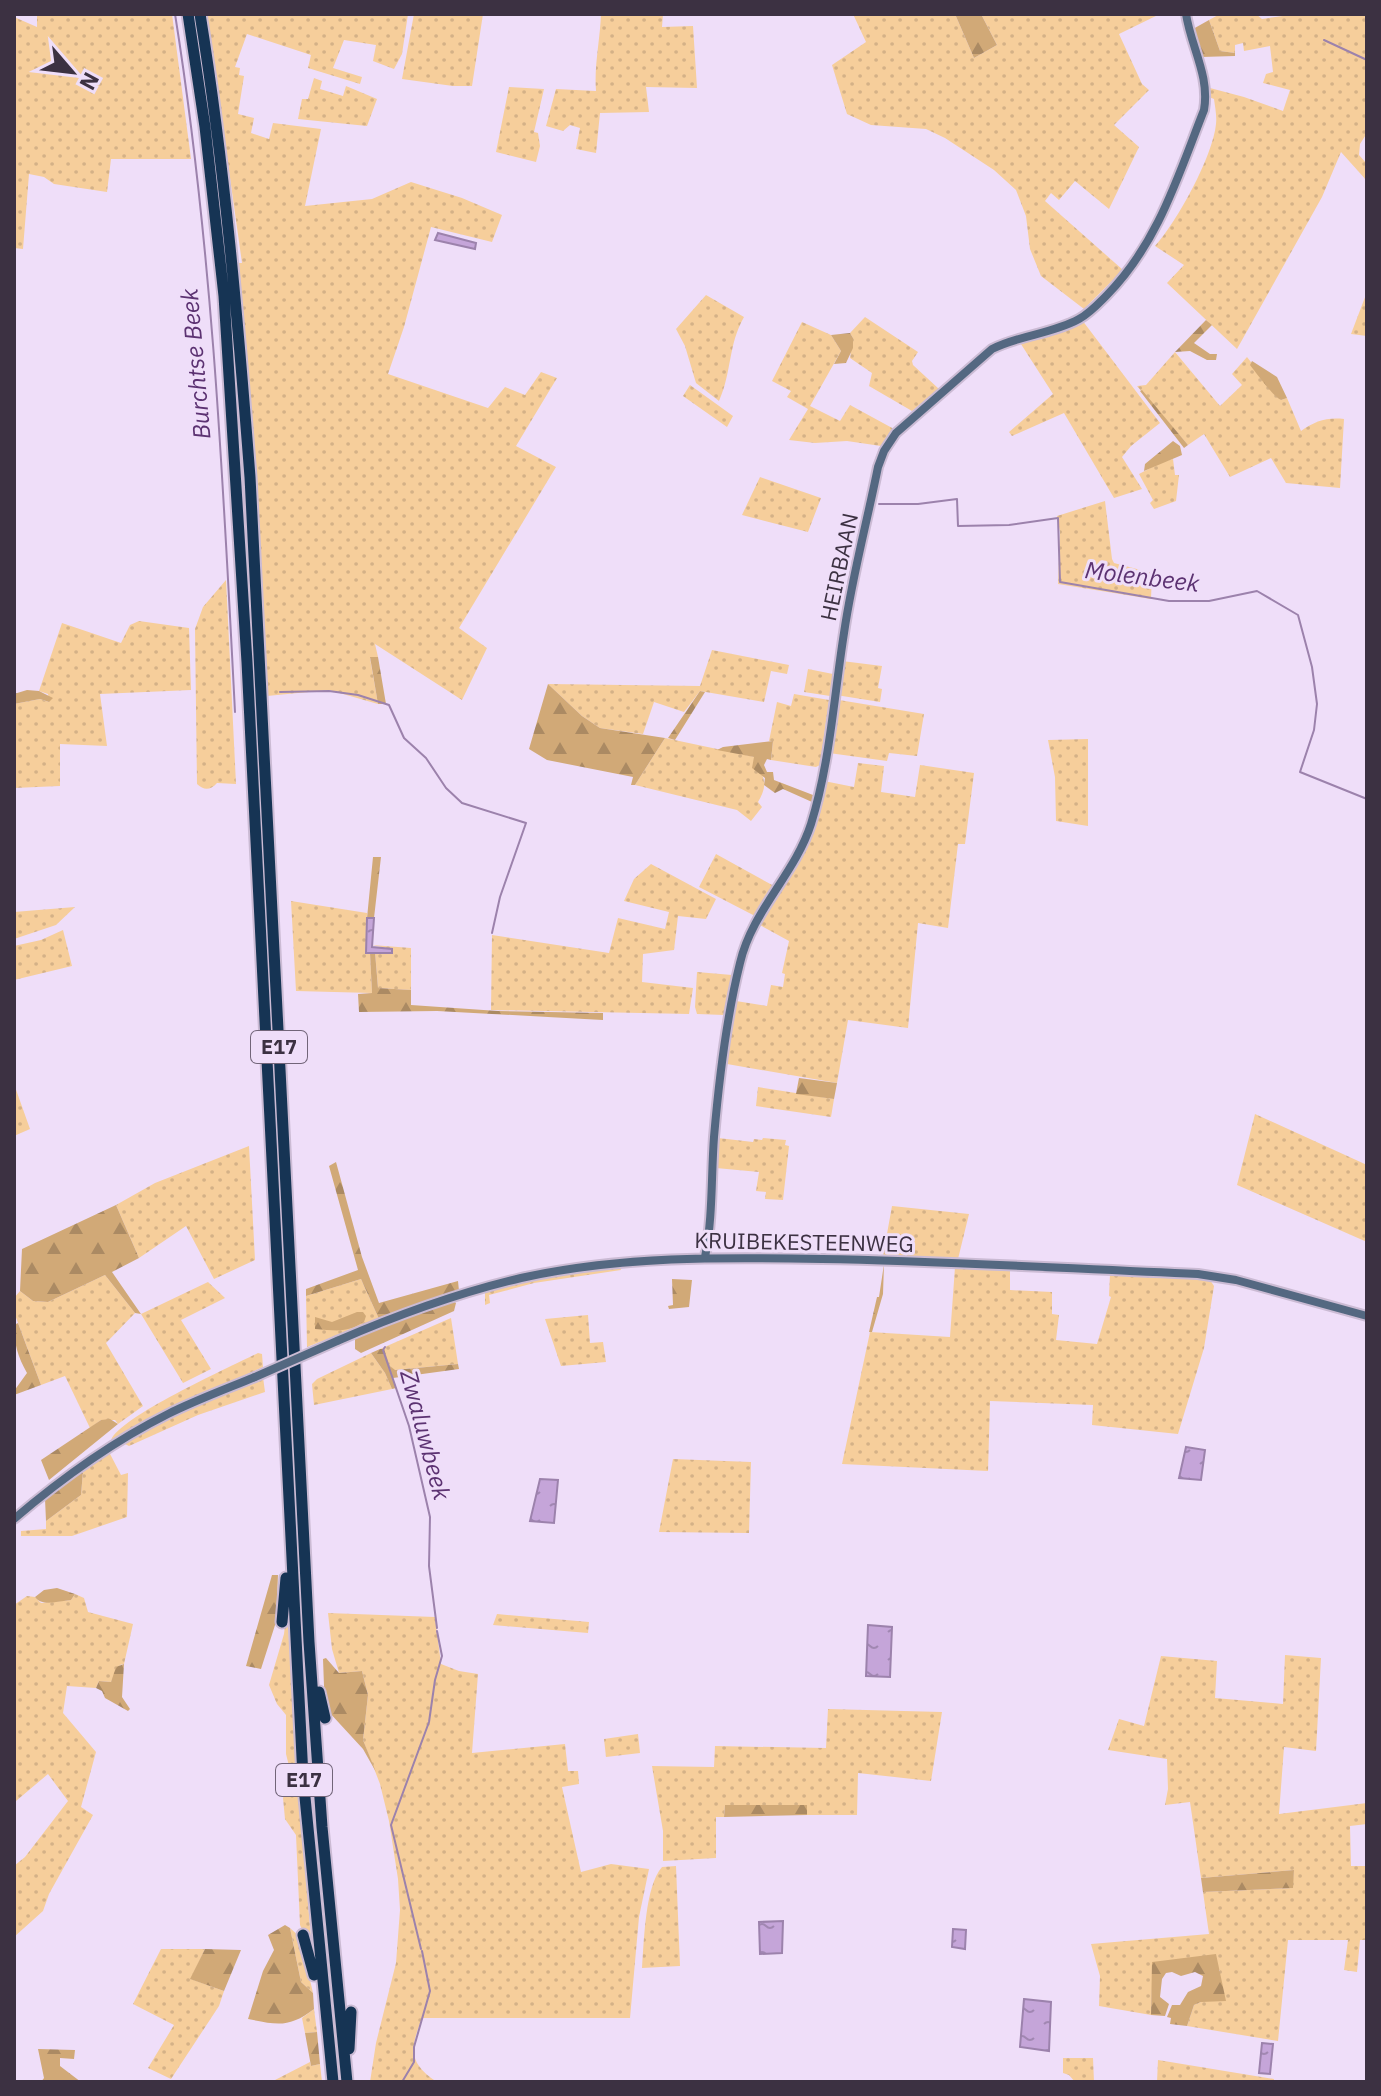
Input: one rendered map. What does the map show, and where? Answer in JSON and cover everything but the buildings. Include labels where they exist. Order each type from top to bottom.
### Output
[{"type":"highway","name":"E17","points":[[188,14],[205,127],[224,296],[247,662],[303,1777],[333,2082]]},
{"type":"highway","name":"E17","points":[[200,14],[218,133],[236,293],[250,477],[309,1642],[322,1827],[347,2082]]},
{"type":"highway","points":[[282,1622],[290,1549]]},
{"type":"highway","points":[[309,1642],[325,1718]]},
{"type":"highway","points":[[303,1935],[324,2010]]},
{"type":"highway","points":[[347,2082],[351,2012]]},
{"type":"street","name":"HEIRBAAN","points":[[705,1257],[716,1120],[735,987],[749,936],[796,858],[811,825],[824,765],[846,621],[884,451],[900,430],[992,349],[1079,319],[1099,303],[1135,263],[1159,223],[1204,110],[1206,92],[1203,73],[1186,14]]},
{"type":"street","name":"KRUIBEKESTEENWEG","points":[[14,1519],[71,1473],[170,1413],[438,1301],[566,1270],[705,1257],[873,1260],[1198,1274],[1236,1280],[1367,1316]]},
{"type":"shaded area","points":[[37,14],[172,14],[191,159],[111,159],[107,192],[54,184],[44,177],[29,174],[23,249],[14,248],[14,17],[37,27]]},
{"type":"shaded area","points":[[207,14],[408,14],[402,54],[394,69],[373,61],[376,45],[344,40],[333,68],[362,77],[360,84],[308,68],[311,55],[247,34],[235,67],[240,68],[239,75],[244,76],[238,114],[254,118],[251,133],[269,139],[273,123],[321,129],[305,206],[372,199],[411,182],[502,215],[492,242],[431,227],[388,374],[488,408],[505,387],[525,395],[541,372],[557,378],[516,446],[556,467],[459,628],[487,648],[462,700],[375,644],[378,657],[370,658],[378,704],[329,690],[267,696],[255,462],[239,263],[242,263]]},
{"type":"shaded area","points":[[414,14],[483,14],[472,86],[402,79]]},
{"type":"shaded area","points":[[601,14],[663,14],[662,27],[693,26],[697,88],[646,87],[649,112],[600,113],[596,153],[576,149],[580,128],[570,125],[563,131],[546,126],[556,89],[596,91]]},
{"type":"shaded area","points":[[853,14],[955,14],[974,58],[997,45],[981,14],[1160,14],[1119,34],[1142,84],[1149,90],[1114,125],[1139,147],[1109,209],[1075,181],[1059,200],[1051,193],[1045,201],[1123,270],[1084,309],[1041,276],[1030,249],[1026,216],[1016,190],[994,170],[926,129],[871,125],[847,114],[832,65],[866,42]]},
{"type":"shaded area","points":[[1220,14],[1256,14],[1262,19],[1297,14],[1367,14],[1367,133],[1360,144],[1359,155],[1367,164],[1367,181],[1341,152],[1322,197],[1237,349],[1167,283],[1184,265],[1155,246],[1183,205],[1208,153],[1216,121],[1214,99],[1209,97],[1210,88],[1283,111],[1290,90],[1263,83],[1266,74],[1273,72],[1270,46],[1244,51],[1243,43],[1235,45],[1235,53],[1220,51],[1209,20]]},
{"type":"shaded area","points":[[314,78],[322,81],[320,89],[343,96],[346,86],[377,99],[367,126],[298,119],[302,99],[308,99]]},
{"type":"shaded area","points":[[509,87],[544,89],[534,132],[538,133],[540,146],[536,162],[496,152]]},
{"type":"shaded area","points":[[1367,292],[1367,336],[1351,334]]},
{"type":"shaded area","points":[[706,295],[744,317],[735,338],[719,401],[696,383],[685,346],[676,329]]},
{"type":"shaded area","points":[[865,317],[918,352],[913,365],[939,389],[912,411],[869,386],[872,373],[850,358],[853,338],[850,333]]},
{"type":"shaded area","points":[[1082,320],[1160,423],[1122,457],[1142,489],[1114,498],[1064,413],[1012,436],[1009,432],[1053,394],[1019,341]]},
{"type":"shaded area","points":[[802,322],[831,335],[841,351],[810,406],[840,421],[850,405],[894,429],[881,446],[847,441],[815,443],[789,440],[808,409],[787,397],[791,391],[772,381]]},
{"type":"shaded area","points":[[1175,352],[1220,406],[1242,385],[1232,374],[1247,357],[1276,395],[1281,400],[1287,398],[1301,431],[1321,420],[1344,419],[1340,488],[1286,483],[1271,458],[1230,477],[1204,434],[1188,445],[1137,386],[1146,385]]},
{"type":"shaded area","points":[[690,385],[733,416],[727,427],[683,396]]},
{"type":"shaded area","points":[[1173,459],[1175,475],[1179,475],[1176,501],[1154,509],[1150,503],[1153,500],[1139,474]]},
{"type":"shaded area","points":[[760,477],[821,498],[808,532],[742,515]]},
{"type":"shaded area","points":[[1105,501],[1112,559],[1114,563],[1152,573],[1151,599],[1058,584],[1060,532],[1057,516]]},
{"type":"shaded area","points":[[226,580],[236,784],[217,783],[205,789],[197,784],[195,629],[203,607]]},
{"type":"shaded area","points":[[139,621],[189,628],[191,690],[100,694],[107,746],[60,744],[60,786],[14,788],[14,704],[40,699],[49,702],[48,694],[39,691],[62,623],[121,643],[130,625]]},
{"type":"shaded area","points":[[712,650],[789,665],[787,674],[771,671],[764,702],[700,691],[684,712],[654,702],[643,734],[600,728],[582,716],[548,684],[700,686]]},
{"type":"shaded area","points":[[842,661],[882,666],[878,688],[882,689],[880,702],[836,695]]},
{"type":"shaded area","points":[[808,669],[833,674],[830,696],[804,692]]},
{"type":"shaded area","points":[[794,694],[829,700],[820,765],[816,767],[771,760],[773,741],[769,741],[777,702],[791,706]]},
{"type":"shaded area","points":[[839,700],[924,714],[917,756],[889,753],[887,761],[829,753]]},
{"type":"shaded area","points":[[665,738],[755,757],[764,784],[758,802],[762,807],[751,821],[737,810],[635,785]]},
{"type":"shaded area","points":[[1088,739],[1088,826],[1056,821],[1055,777],[1048,740]]},
{"type":"shaded area","points":[[858,763],[884,766],[881,792],[915,797],[920,765],[974,773],[965,844],[958,844],[948,928],[918,923],[908,1028],[848,1020],[837,1083],[727,1064],[736,1001],[767,1006],[771,985],[783,987],[785,974],[782,973],[789,941],[758,924],[798,859],[824,781],[854,787]]},
{"type":"shaded area","points":[[716,854],[774,886],[755,916],[699,887]]},
{"type":"shaded area","points":[[651,864],[716,899],[706,919],[678,916],[674,950],[643,954],[642,982],[693,988],[689,1014],[491,1010],[492,935],[609,953],[618,918],[665,929],[669,912],[624,901],[634,879]]},
{"type":"shaded area","points":[[291,901],[367,913],[366,953],[370,953],[372,993],[296,991]]},
{"type":"shaded area","points":[[75,907],[56,925],[14,939],[14,912]]},
{"type":"shaded area","points":[[63,930],[72,966],[14,980],[14,946],[41,940]]},
{"type":"shaded area","points":[[372,945],[411,948],[411,990],[378,988],[375,952],[391,952],[391,949]]},
{"type":"shaded area","points":[[697,972],[732,975],[724,1015],[697,1014]]},
{"type":"shaded area","points":[[14,1084],[30,1129],[14,1136]]},
{"type":"shaded area","points":[[758,1087],[834,1099],[831,1117],[756,1106]]},
{"type":"shaded area","points":[[1255,1114],[1367,1165],[1367,1242],[1237,1185]]},
{"type":"shaded area","points":[[718,1138],[753,1142],[754,1139],[763,1138],[786,1140],[785,1145],[789,1146],[783,1200],[765,1199],[766,1192],[756,1191],[759,1172],[716,1168]]},
{"type":"shaded area","points":[[249,1146],[255,1260],[214,1279],[186,1226],[139,1258],[116,1205],[155,1183]]},
{"type":"shaded area","points":[[892,1206],[969,1214],[958,1259],[883,1256]]},
{"type":"shaded area","points":[[620,1267],[621,1270],[534,1283],[489,1295],[490,1303],[485,1305],[485,1293],[492,1289],[559,1275]]},
{"type":"shaded area","points":[[955,1267],[1010,1270],[1010,1290],[1052,1292],[1052,1314],[1059,1315],[1056,1340],[1097,1344],[1111,1297],[1110,1274],[1210,1280],[1214,1286],[1204,1348],[1178,1434],[1092,1425],[1093,1405],[990,1401],[988,1471],[842,1464],[870,1332],[950,1337]]},
{"type":"shaded area","points":[[105,1275],[135,1313],[106,1343],[143,1406],[118,1424],[115,1420],[101,1420],[90,1428],[65,1376],[41,1385],[14,1312],[14,1298],[20,1291],[33,1301],[48,1302]]},
{"type":"shaded area","points":[[361,1279],[379,1319],[307,1347],[306,1296]]},
{"type":"shaded area","points":[[208,1282],[225,1298],[181,1320],[211,1369],[183,1383],[141,1314]]},
{"type":"shaded area","points":[[588,1315],[590,1343],[603,1342],[606,1362],[561,1366],[545,1319]]},
{"type":"shaded area","points":[[451,1318],[458,1364],[394,1370],[390,1366],[384,1350],[380,1349]]},
{"type":"shaded area","points":[[258,1353],[262,1354],[263,1367],[111,1440],[134,1418]]},
{"type":"shaded area","points":[[371,1353],[392,1389],[314,1405],[312,1384],[317,1379]]},
{"type":"shaded area","points":[[263,1377],[265,1392],[198,1415],[129,1446],[123,1443],[195,1406]]},
{"type":"shaded area","points":[[109,1452],[121,1475],[128,1473],[127,1517],[72,1536],[21,1536],[21,1531],[46,1529],[46,1521],[81,1495],[83,1471]]},
{"type":"shaded area","points":[[673,1459],[751,1462],[749,1533],[659,1532]]},
{"type":"shaded area","points":[[75,1594],[84,1598],[88,1612],[133,1624],[124,1664],[120,1665],[111,1682],[99,1681],[96,1688],[67,1686],[63,1713],[96,1752],[81,1807],[93,1815],[49,1894],[43,1911],[14,1937],[14,1866],[25,1857],[68,1801],[48,1774],[16,1801],[14,1799],[14,1605],[27,1596],[35,1597],[41,1603],[71,1600]]},
{"type":"shaded area","points":[[287,1608],[312,1951],[300,1925],[296,1835],[285,1819],[283,1798],[292,1778],[286,1754],[286,1715],[277,1704],[269,1685],[284,1634]]},
{"type":"shaded area","points":[[328,1613],[435,1617],[441,1664],[478,1674],[472,1753],[565,1744],[568,1771],[578,1771],[579,1784],[562,1787],[581,1872],[611,1864],[649,1869],[639,1917],[630,2018],[422,2018],[415,2038],[414,2054],[416,2062],[437,2082],[370,2082],[376,2043],[396,1963],[400,1910],[398,1879],[380,1784],[363,1740],[368,1695],[362,1671],[339,1673],[332,1649]]},
{"type":"shaded area","points":[[497,1614],[589,1622],[588,1633],[493,1625]]},
{"type":"shaded area","points":[[1285,1655],[1321,1658],[1316,1751],[1284,1747],[1279,1814],[1367,1803],[1367,1824],[1350,1826],[1351,1866],[1367,1866],[1367,1940],[1360,1940],[1357,1972],[1344,1970],[1348,1940],[1288,1940],[1278,2041],[1187,2026],[1194,2005],[1201,2002],[1220,1970],[1153,1962],[1151,2015],[1099,2006],[1100,1976],[1091,1944],[1209,1934],[1203,1892],[1292,1888],[1294,1870],[1201,1878],[1190,1802],[1165,1805],[1167,1759],[1108,1750],[1119,1719],[1144,1726],[1161,1656],[1217,1661],[1215,1698],[1283,1704]]},
{"type":"shaded area","points":[[828,1709],[942,1712],[931,1781],[858,1773],[857,1815],[807,1815],[807,1806],[725,1805],[724,1817],[716,1817],[716,1858],[663,1861],[663,1831],[652,1766],[714,1767],[715,1746],[826,1748]]},
{"type":"shaded area","points":[[638,1734],[640,1753],[606,1757],[604,1739]]},
{"type":"shaded area","points":[[676,1866],[680,1966],[642,1968],[646,1915],[652,1887],[662,1867]]},
{"type":"shaded area","points":[[290,1928],[300,1937],[313,1993],[301,1982]]},
{"type":"shaded area","points":[[161,1949],[205,1949],[191,1979],[224,1991],[219,2006],[171,2079],[148,2068],[174,2025],[133,2004]]},
{"type":"shaded area","points":[[314,2009],[317,2032],[305,2033],[302,2018]]},
{"type":"shaded area","points":[[1063,2058],[1093,2058],[1094,2082],[1075,2082],[1063,2073]]},
{"type":"shaded area","points":[[1158,2060],[1274,2079],[1274,2082],[1157,2082]]},
{"type":"shaded area","points":[[310,2062],[311,2066],[320,2064],[322,2082],[275,2082],[275,2080]]},
{"type":"green space","points":[[955,14],[981,14],[997,45],[974,58]]},
{"type":"green space","points":[[1209,20],[1220,51],[1235,53],[1235,56],[1201,57],[1193,29]]},
{"type":"green space","points":[[1206,320],[1212,325],[1194,343],[1210,354],[1217,354],[1216,360],[1207,360],[1190,351],[1175,352]]},
{"type":"green space","points":[[850,333],[853,348],[846,363],[834,364],[841,351],[831,335]]},
{"type":"green space","points":[[1252,361],[1277,377],[1287,398],[1281,400],[1273,394],[1250,365]]},
{"type":"green space","points":[[1142,390],[1188,445],[1184,448]]},
{"type":"green space","points":[[1173,441],[1180,446],[1182,455],[1144,471],[1145,464]]},
{"type":"green space","points":[[370,657],[378,657],[386,704],[378,704]]},
{"type":"green space","points":[[548,684],[582,716],[600,728],[665,738],[635,785],[631,785],[633,777],[547,760],[529,749]]},
{"type":"green space","points":[[27,690],[39,691],[53,698],[49,702],[40,699],[14,704],[14,694]]},
{"type":"green space","points":[[700,691],[705,692],[675,740],[668,738]]},
{"type":"green space","points":[[773,741],[771,760],[767,759],[764,765],[767,772],[773,772],[774,780],[813,795],[812,802],[783,789],[775,793],[764,785],[765,778],[752,768],[754,757],[717,750]]},
{"type":"green space","points":[[373,857],[381,857],[374,918],[367,918]]},
{"type":"green space","points":[[375,952],[378,988],[411,990],[411,1005],[603,1013],[603,1020],[437,1011],[359,1012],[358,994],[372,993],[370,953]]},
{"type":"green space","points":[[799,1078],[837,1083],[834,1099],[796,1094]]},
{"type":"green space","points":[[336,1162],[362,1257],[379,1303],[458,1281],[459,1291],[379,1319],[361,1279],[306,1296],[306,1289],[358,1270],[329,1166]]},
{"type":"green space","points":[[116,1205],[139,1258],[112,1272],[141,1314],[135,1313],[105,1275],[48,1302],[33,1301],[20,1291],[22,1249]]},
{"type":"green space","points":[[884,1264],[883,1294],[872,1332],[869,1332],[879,1297]]},
{"type":"green space","points":[[672,1279],[692,1280],[689,1307],[669,1309],[668,1306],[673,1305]]},
{"type":"green space","points":[[453,1300],[456,1303],[454,1311],[361,1353],[355,1349],[355,1338]]},
{"type":"green space","points":[[363,1312],[366,1316],[364,1322],[357,1326],[340,1330],[315,1329],[315,1317],[332,1322]]},
{"type":"green space","points":[[18,1323],[41,1385],[14,1395],[27,1373],[16,1344],[14,1325]]},
{"type":"green space","points":[[384,1349],[390,1366],[395,1370],[458,1364],[459,1369],[393,1378],[396,1388],[392,1389],[371,1353]]},
{"type":"green space","points":[[110,1419],[118,1424],[49,1480],[41,1460],[101,1420]]},
{"type":"green space","points":[[83,1471],[81,1495],[46,1521],[45,1499]]},
{"type":"green space","points":[[272,1575],[278,1575],[276,1622],[261,1669],[246,1666]]},
{"type":"green space","points":[[57,1588],[75,1594],[71,1600],[51,1603],[35,1597],[44,1590]]},
{"type":"green space","points":[[326,1658],[339,1673],[362,1671],[368,1695],[363,1740],[376,1772],[363,1749],[328,1711],[324,1686],[323,1659]]},
{"type":"green space","points":[[124,1664],[122,1697],[130,1709],[128,1711],[105,1698],[102,1691],[96,1688],[99,1681],[111,1682],[116,1667]]},
{"type":"green space","points":[[725,1805],[807,1805],[807,1815],[724,1817]]},
{"type":"green space","points":[[1294,1870],[1293,1888],[1203,1892],[1201,1878]]},
{"type":"green space","points":[[285,1925],[290,1928],[301,1982],[313,1993],[314,2009],[290,2022],[267,2023],[248,2019],[263,1971],[274,1950],[268,1935]]},
{"type":"green space","points":[[205,1949],[241,1950],[224,1991],[190,1979]]},
{"type":"green space","points":[[1216,1954],[1226,2001],[1201,2002],[1194,2005],[1187,2026],[1170,2024],[1171,2018],[1167,2017],[1172,2005],[1180,2005],[1188,1992],[1201,1986],[1203,1976],[1195,1972],[1181,1976],[1166,1973],[1162,1979],[1160,1997],[1169,2004],[1165,2016],[1151,2015],[1152,1962]]},
{"type":"green space","points":[[317,2032],[320,2064],[311,2066],[305,2033]]},
{"type":"green space","points":[[38,2049],[75,2050],[74,2059],[60,2058],[60,2066],[81,2082],[41,2082],[44,2078]]},
{"type":"water","points":[[438,233],[476,243],[475,249],[435,240]]},
{"type":"water","points":[[367,918],[374,918],[372,947],[392,949],[392,953],[366,953]]},
{"type":"water","points":[[1186,1447],[1205,1450],[1201,1480],[1179,1478]]},
{"type":"water","points":[[540,1479],[558,1480],[554,1523],[530,1521]]},
{"type":"water","points":[[868,1625],[892,1627],[890,1677],[866,1676]]},
{"type":"water","points":[[783,1921],[782,1953],[760,1954],[759,1922]]},
{"type":"water","points":[[953,1929],[966,1930],[965,1949],[952,1947]]},
{"type":"water","points":[[1024,1999],[1051,2002],[1049,2051],[1020,2047]]},
{"type":"water","points":[[1262,2043],[1273,2044],[1270,2074],[1259,2073]]},
{"type":"waterway","name":"Burchtse Beek","points":[[175,14],[207,275],[235,712]]},
{"type":"waterway","points":[[1324,40],[1367,60]]},
{"type":"waterway","name":"Molenbeek","points":[[879,504],[918,504],[957,499],[958,526],[1009,525],[1058,518],[1060,582],[1169,601],[1209,601],[1257,591],[1298,615],[1312,667],[1317,704],[1314,730],[1300,772],[1367,799]]},
{"type":"waterway","name":"Burchtse Beek","points":[[280,692],[329,691],[358,695],[389,705],[404,738],[426,758],[446,788],[462,803],[526,823],[500,897],[492,933]]},
{"type":"waterway","name":"Zwaluwbeek","points":[[385,1347],[383,1350],[409,1426],[430,1517],[429,1566],[437,1628]]},
{"type":"waterway","name":"Zwaluwbeek","points":[[421,1949],[391,1825],[429,1722],[442,1656],[437,1631]]},
{"type":"waterway","name":"Zwaluwbeek","points":[[402,2082],[414,2062],[414,2047],[430,1991],[422,1951]]}]
